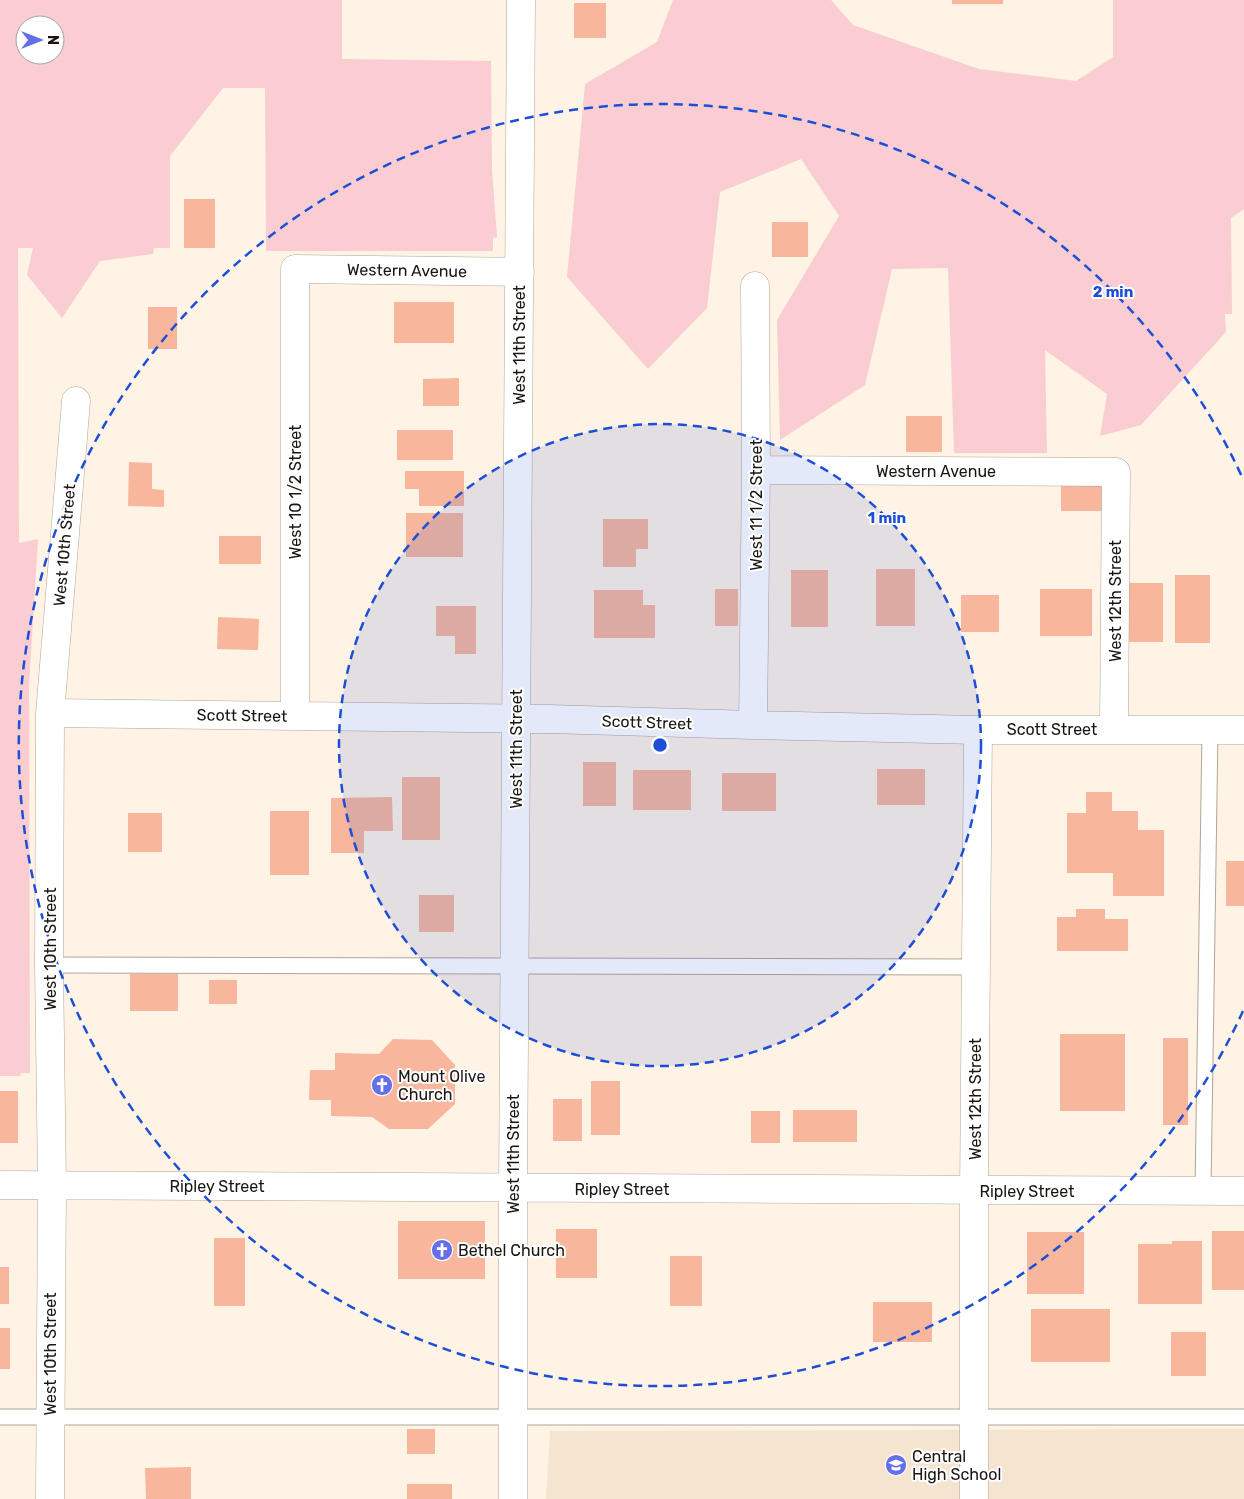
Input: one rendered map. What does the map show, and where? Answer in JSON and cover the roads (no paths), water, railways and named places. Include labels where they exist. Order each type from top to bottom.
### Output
[{"type":"street","name":"West 11th Street","points":[[513,1499],[512,1188],[521,0]]},
{"type":"street","name":"Western Avenue","points":[[295,269],[520,272]]},
{"type":"street","name":"West 10 1/2 Street","points":[[295,269],[295,716]]},
{"type":"street","name":"West 11 1/2 Street","points":[[753,725],[756,470],[755,286]]},
{"type":"street","name":"West 10th Street","points":[[50,1499],[52,1185],[49,965],[50,713],[76,401]]},
{"type":"street","name":"Western Avenue","points":[[756,470],[1116,472]]},
{"type":"street","name":"West 12th Street","points":[[1114,729],[1116,472]]},
{"type":"street","name":"Scott Street","points":[[50,713],[550,719],[978,730],[1244,730]]},
{"type":"street","name":"West 12th Street","points":[[974,1499],[975,967],[978,730]]},
{"type":"street","name":"Ripley Street","points":[[0,1185],[1244,1191]]},
{"type":"lane","points":[[1203,1191],[1210,730]]},
{"type":"lane","points":[[49,965],[975,967]]},
{"type":"lane","points":[[0,1418],[1244,1417]]},
{"type":"place","name":"Mount Olive Church","points":[[382,1085]]},
{"type":"place","name":"Bethel Church","points":[[442,1250]]},
{"type":"place","name":"Central High School","points":[[896,1465]]}]
